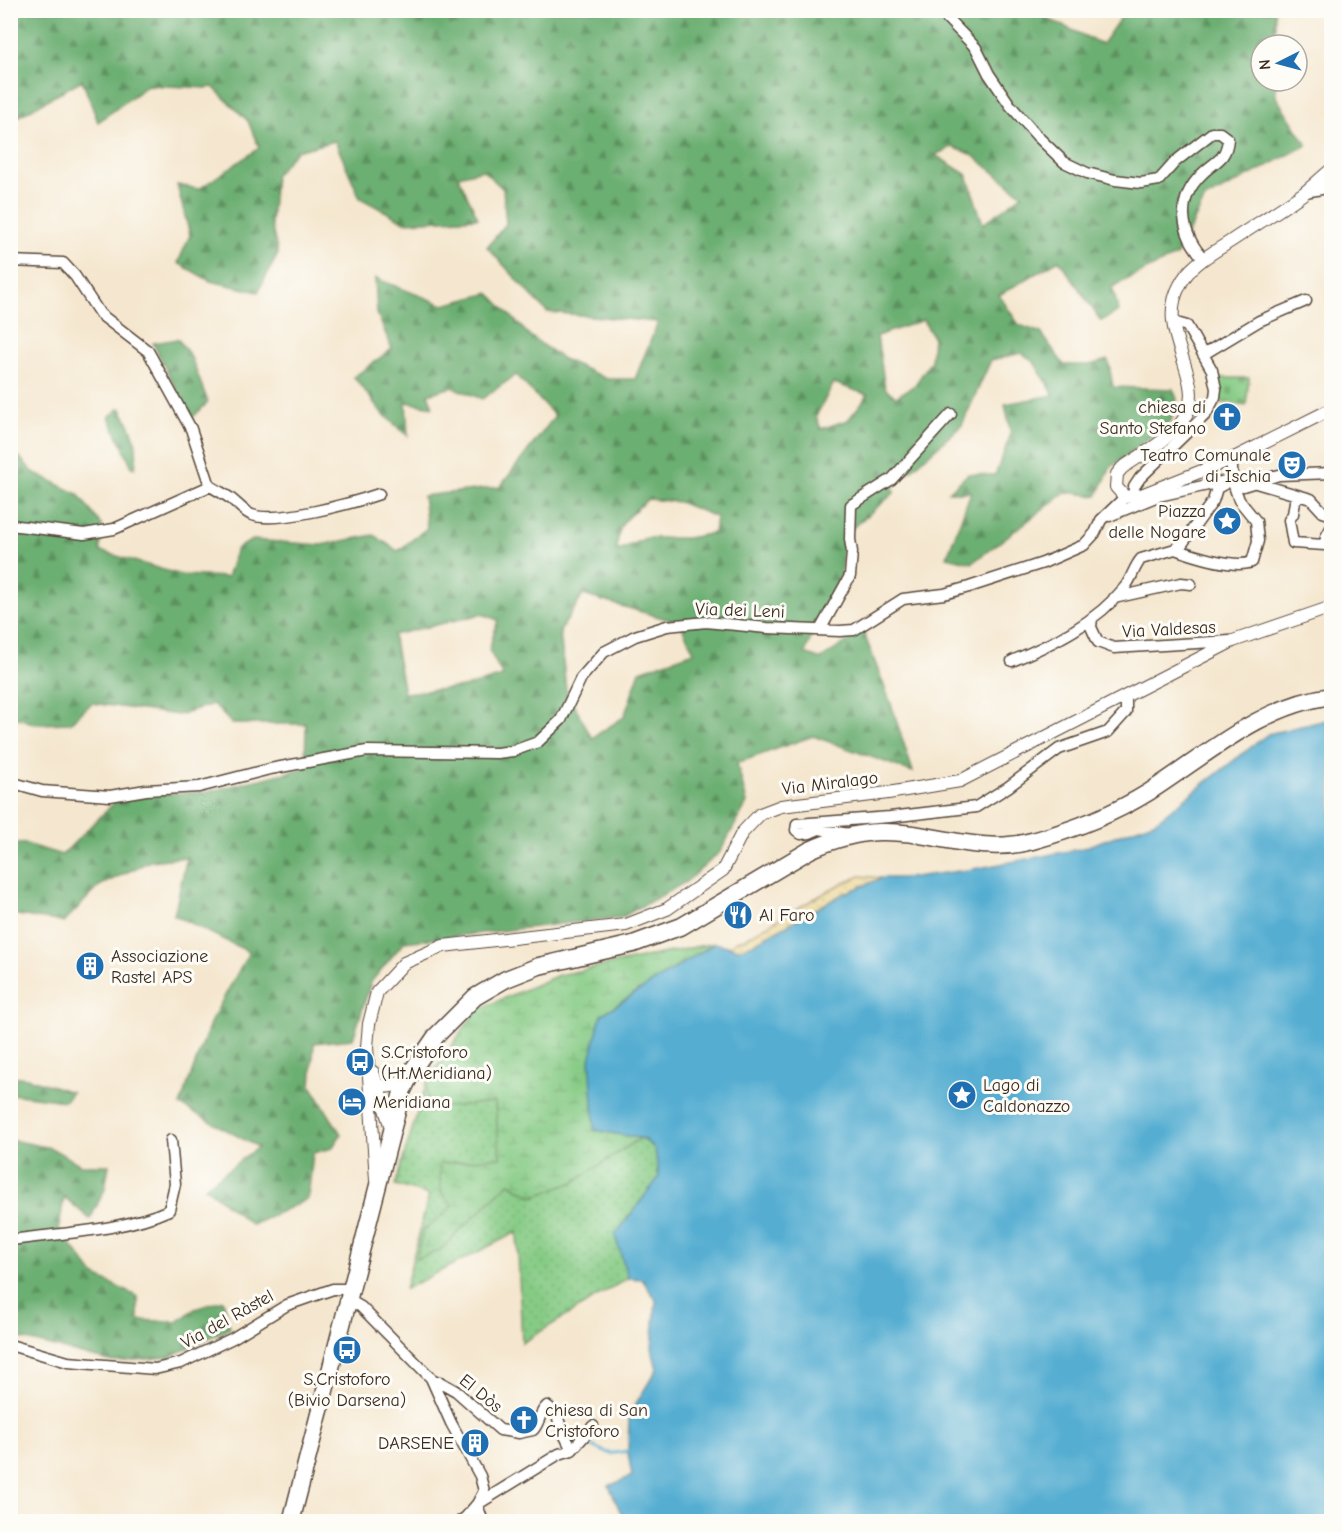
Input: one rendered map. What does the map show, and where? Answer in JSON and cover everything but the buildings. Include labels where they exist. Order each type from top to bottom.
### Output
[{"type":"main road","points":[[291,1521],[400,1098],[409,1076],[436,1036],[475,997],[506,979],[539,966],[633,944],[682,926],[828,841],[881,832],[906,833],[977,846],[1028,842],[1060,833],[1121,809],[1254,722],[1284,708],[1332,696]]},
{"type":"street","points":[[939,10],[976,48],[989,74],[1037,136],[1064,162],[1087,173],[1115,180],[1150,182],[1159,180],[1176,160],[1212,133],[1220,133],[1228,139],[1227,151],[1195,182],[1185,204],[1185,229],[1200,262]]},
{"type":"street","points":[[1332,169],[1305,192],[1200,262],[1180,283],[1172,306],[1173,330],[1189,378],[1190,405],[1182,422],[1173,431],[1122,468],[1117,474],[1116,487],[1129,497],[1232,459],[1332,410]]},
{"type":"street","points":[[1305,192],[1332,187]]},
{"type":"street","points":[[10,261],[63,263],[75,276],[100,314],[148,351],[191,429],[210,486],[252,514],[266,516],[304,513],[357,502],[379,494]]},
{"type":"street","points":[[1204,354],[1259,321],[1306,301]]},
{"type":"street","name":"Via dei Leni","points":[[10,782],[42,791],[110,796],[147,790],[199,787],[270,769],[367,751],[497,753],[513,751],[538,742],[561,720],[581,678],[604,652],[634,636],[667,626],[706,622],[820,630],[854,630],[903,598],[944,594],[1065,555],[1084,545],[1095,533],[1101,520],[1129,497],[1140,478],[1212,406],[1216,389],[1215,379],[1204,354],[1186,326],[1173,322]]},
{"type":"street","points":[[820,630],[850,576],[851,505],[892,479],[951,414]]},
{"type":"street","points":[[1232,459],[1232,480],[1239,500],[1256,521],[1258,530],[1258,541],[1252,560],[1247,564],[1193,556],[1175,549],[1188,537],[1213,501],[1218,488],[1232,480]]},
{"type":"street","points":[[1101,520],[1158,496],[1232,480],[1243,486],[1279,475],[1332,473]]},
{"type":"street","points":[[1256,483],[1311,499],[1323,512],[1332,515]]},
{"type":"street","points":[[10,525],[84,534],[114,529],[210,486]]},
{"type":"street","points":[[1296,495],[1293,514],[1289,520],[1293,543],[1325,545],[1326,537],[1332,526]]},
{"type":"street","name":"Via Valdesas","points":[[1012,661],[1052,644],[1092,618],[1130,581],[1141,559],[1175,549]]},
{"type":"street","name":"Via Valdesas","points":[[1114,598],[1182,583],[1191,584]]},
{"type":"street","name":"Via Miralago","points":[[367,1047],[369,1024],[377,992],[404,963],[443,946],[626,925],[667,909],[723,870],[742,833],[760,814],[782,806],[888,793],[960,781],[1233,641],[1332,607]]},
{"type":"street","name":"Via Valdesas","points":[[1092,618],[1091,627],[1098,642],[1114,648],[1233,641]]},
{"type":"street","points":[[854,835],[819,829],[801,834],[796,830],[797,824],[890,817],[976,807],[1008,787],[1059,749],[1108,732],[1126,712],[1126,696]]},
{"type":"street","points":[[367,1047],[391,1129],[382,1131],[372,1122]]},
{"type":"street","points":[[367,1047],[377,1188]]},
{"type":"street","points":[[376,1083],[382,1087],[392,1087],[409,1076]]},
{"type":"street","points":[[10,1240],[150,1219],[170,1210],[175,1184],[171,1140]]},
{"type":"street","name":"Via del Ràstel","points":[[10,1345],[68,1362],[155,1369],[182,1363],[233,1338],[287,1305],[333,1289],[350,1295]]},
{"type":"street","points":[[350,1295],[434,1382],[451,1423],[480,1476],[483,1491],[477,1504],[466,1517],[459,1521]]},
{"type":"street","name":"El Dòs","points":[[434,1382],[440,1382],[456,1391],[500,1430],[519,1433],[533,1430],[538,1424],[542,1410],[547,1406],[556,1413],[572,1450]]},
{"type":"street","points":[[477,1504],[572,1450],[593,1425]]},
{"type":"street","points":[[477,1504],[483,1521]]},
{"type":"green space","points":[[1029,10],[1102,44],[1123,11],[1275,11],[1275,33],[1249,33],[1249,93],[1276,93],[1276,97],[1307,145],[1205,199],[1177,255],[1112,287],[1119,311],[1101,321],[1059,260],[999,295],[1019,325],[1041,333],[1064,365],[1089,365],[1108,360],[1113,387],[1173,389],[1177,399],[1171,421],[1111,467],[1097,496],[1066,492],[972,563],[947,557],[971,492],[949,492],[968,474],[995,475],[1011,434],[1005,404],[1054,395],[1034,362],[1022,353],[991,360],[962,425],[893,486],[894,493],[844,535],[840,577],[819,617],[805,653],[821,659],[863,631],[891,704],[913,772],[813,736],[737,763],[747,803],[720,852],[686,882],[622,917],[404,942],[371,982],[353,1039],[314,1043],[311,1086],[341,1134],[332,1148],[313,1153],[308,1199],[252,1225],[205,1187],[258,1147],[180,1105],[211,1021],[249,952],[174,915],[187,857],[150,861],[99,886],[64,922],[11,914],[11,843],[26,844],[62,855],[117,800],[161,794],[207,792],[305,768],[306,724],[232,724],[213,704],[178,715],[92,703],[70,723],[36,724],[11,716],[10,447],[33,472],[78,494],[102,526],[100,551],[181,575],[227,577],[237,548],[253,540],[321,545],[374,535],[398,551],[427,528],[423,496],[500,487],[555,416],[516,375],[482,399],[452,387],[428,394],[433,407],[406,402],[408,436],[382,413],[354,377],[392,349],[377,313],[375,278],[444,305],[489,293],[530,336],[563,359],[607,379],[635,379],[658,322],[547,312],[487,247],[506,224],[503,189],[483,170],[458,176],[478,218],[405,222],[360,198],[335,141],[296,151],[275,175],[271,224],[278,254],[258,292],[210,281],[178,263],[190,235],[177,185],[199,189],[259,148],[248,121],[213,87],[148,85],[98,122],[82,80],[11,121],[11,11]],"holes":[[[952,147],[971,154],[1022,195],[983,224],[967,175],[935,155]],[[923,320],[933,337],[931,361],[915,385],[896,397],[885,388],[877,336]],[[834,383],[868,395],[848,420],[821,429],[816,416]],[[648,499],[679,502],[716,517],[714,533],[687,538],[646,538],[617,551],[621,526]],[[583,595],[680,623],[694,652],[640,671],[624,717],[592,738],[566,690],[560,631]],[[482,614],[498,620],[489,650],[503,676],[465,687],[404,693],[393,635]]]},
{"type":"green space","points":[[178,339],[191,357],[208,402],[191,419],[153,343]]},
{"type":"green space","points":[[1219,378],[1249,378],[1246,406],[1232,402],[1217,402]]},
{"type":"green space","points":[[120,408],[136,443],[135,468],[132,467],[109,417]]},
{"type":"green space","points":[[715,943],[601,1015],[595,1130],[643,1139],[655,1149],[659,1178],[615,1235],[628,1278],[522,1343],[517,1232],[405,1289],[429,1195],[395,1185],[427,1081],[477,1010],[559,975]]},
{"type":"green space","points":[[715,943],[601,1015],[595,1130],[641,1138],[574,1182],[533,1197],[509,1183],[440,1250],[416,1259],[423,1231],[453,1206],[441,1193],[439,1164],[500,1157],[495,1102],[428,1109],[427,1081],[477,1010],[559,975]]},
{"type":"green space","points":[[11,1076],[27,1078],[72,1092],[65,1101],[11,1094]]},
{"type":"green space","points":[[10,1138],[51,1148],[81,1165],[109,1165],[105,1189],[90,1219],[64,1197],[59,1229],[94,1275],[138,1297],[138,1320],[177,1322],[195,1309],[223,1300],[230,1328],[169,1357],[113,1362],[11,1336],[11,1288],[14,1274],[10,1273]]},
{"type":"sand","points":[[860,876],[882,878],[843,894],[753,944],[739,949],[729,947],[833,888]]},
{"type":"water","name":"Lago di Caldonazzo","points":[[1331,719],[1331,1521],[628,1521],[621,1513],[609,1486],[632,1476],[628,1453],[629,1415],[657,1369],[652,1349],[656,1300],[642,1279],[628,1278],[615,1235],[659,1177],[655,1149],[644,1139],[595,1130],[590,1060],[601,1015],[715,943],[739,949],[753,944],[843,894],[882,878],[906,878],[968,870],[1080,849],[1156,821],[1268,734]]},
{"type":"waterway","points":[[576,1451],[590,1446],[609,1453],[628,1451]]},
{"type":"place","name":"chiesa di Santo Stefano","points":[[1227,417]]},
{"type":"place","name":"Teatro Comunale di Ischia","points":[[1292,465]]},
{"type":"place","name":"Piazza delle Nogare","points":[[1227,521]]},
{"type":"place","name":"Al Faro","points":[[738,915]]},
{"type":"place","name":"Associazione Rastel APS","points":[[90,966]]},
{"type":"place","name":"S.Cristoforo (Ht.Meridiana)","points":[[360,1062]]},
{"type":"place","name":"Lago di Caldonazzo","points":[[962,1095]]},
{"type":"place","name":"Meridiana","points":[[352,1102]]},
{"type":"place","name":"S.Cristoforo (Bivio Darsena)","points":[[347,1350]]},
{"type":"place","name":"chiesa di San Cristoforo","points":[[524,1420]]},
{"type":"place","name":"DARSENE","points":[[475,1443]]}]
